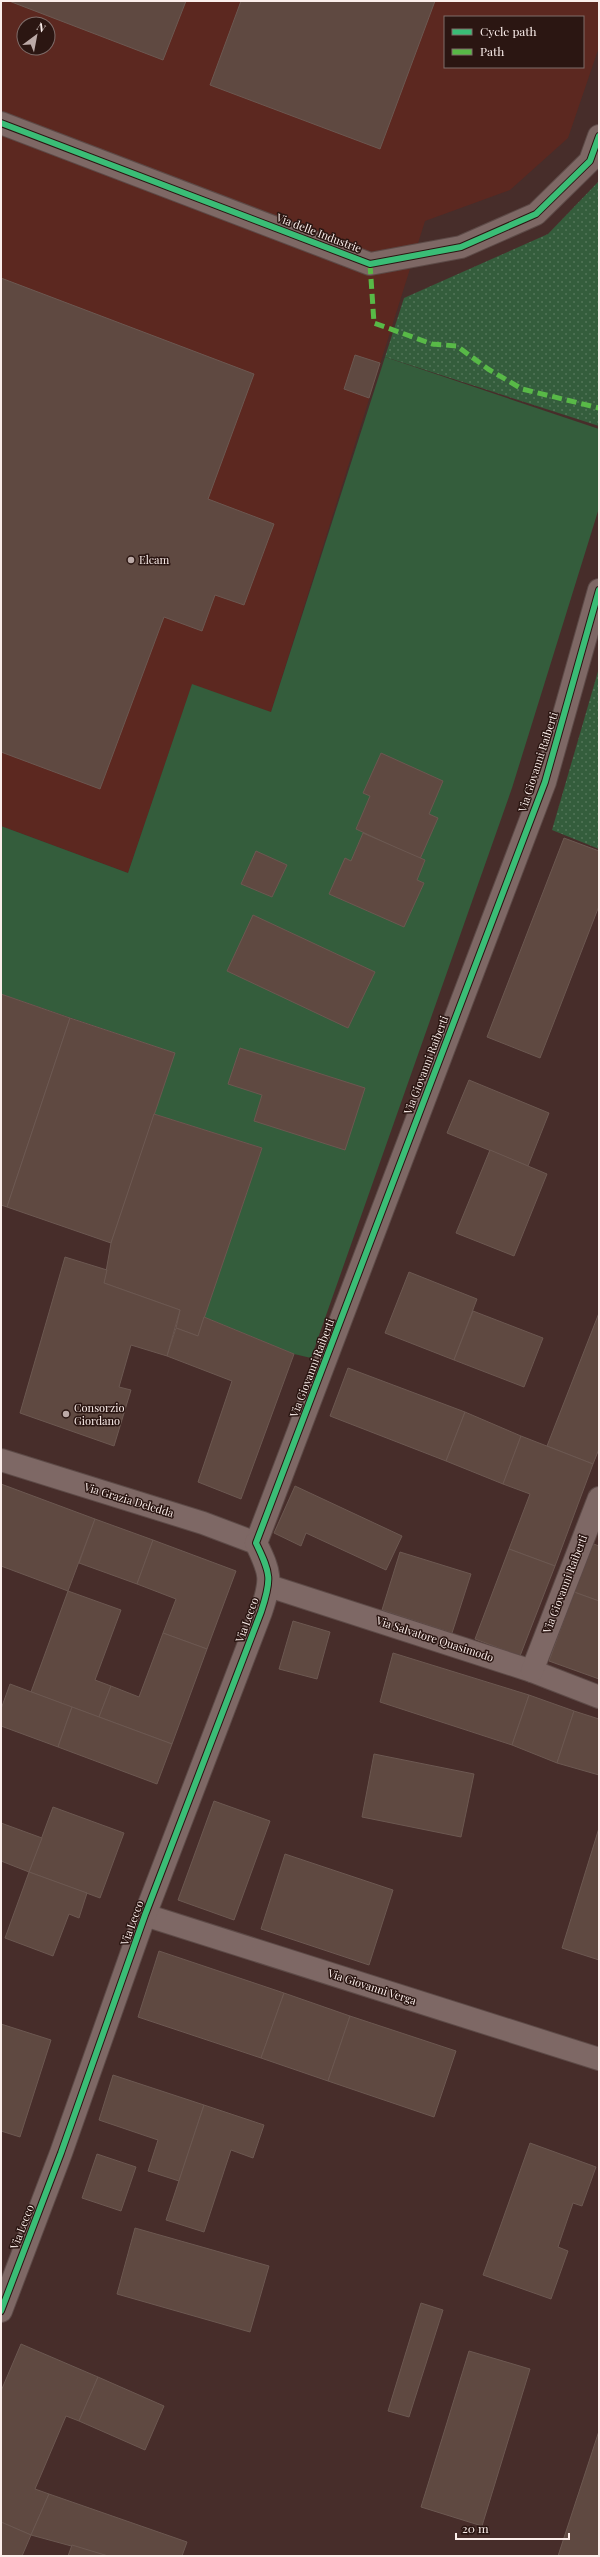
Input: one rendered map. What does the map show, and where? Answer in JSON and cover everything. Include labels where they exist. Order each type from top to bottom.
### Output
[{"type":"street","name":"Via delle Industrie","points":[[1,123],[370,264],[461,247],[536,214],[590,161],[599,136]]},
{"type":"street","name":"Via Giovanni Raiberti","points":[[256,1543],[544,782],[599,590]]},
{"type":"street","name":"Via Grazia Deledda","points":[[1,1460],[203,1523],[256,1543]]},
{"type":"street","name":"Via Giovanni Raiberti","points":[[532,1671],[599,1498]]},
{"type":"street","name":"Via Lecco","points":[[1,2311],[61,2153],[145,1915],[270,1586],[268,1568],[256,1543]]},
{"type":"street","name":"Via Salvatore Quasimodo","points":[[270,1586],[532,1671],[599,1697]]},
{"type":"street","name":"Via Giovanni Verga","points":[[145,1915],[599,2059]]},
{"type":"shaded area","points":[[1,1],[599,1],[599,47],[568,138],[510,190],[425,221],[271,712],[192,685],[128,873],[1,826]]},
{"type":"green space","points":[[599,181],[599,426],[385,357],[404,298],[548,234]]},
{"type":"green space","points":[[385,357],[599,429],[599,508],[512,788],[311,1358],[294,1354],[204,1317],[262,1148],[154,1114],[174,1053],[1,994],[1,826],[128,873],[192,684],[271,712]]},
{"type":"green space","points":[[599,668],[599,849],[552,830]]},
{"type":"building","points":[[9,1],[186,1],[163,60],[56,19],[56,16],[48,16]]},
{"type":"building","points":[[241,1],[435,1],[380,149],[210,85]]},
{"type":"building","name":"Elcam","points":[[1,278],[254,374],[208,499],[274,524],[244,605],[215,595],[202,631],[164,617],[100,789],[1,752]]},
{"type":"building","points":[[355,355],[380,363],[369,398],[344,389]]},
{"type":"building","points":[[381,753],[443,781],[429,814],[438,818],[420,859],[356,829],[370,796],[363,793]]},
{"type":"building","points":[[363,833],[425,860],[417,880],[424,883],[404,927],[329,894],[345,858],[351,861]]},
{"type":"building","points":[[564,838],[599,851],[599,906],[540,1058],[487,1037]]},
{"type":"building","points":[[256,851],[287,865],[272,897],[241,884]]},
{"type":"building","points":[[253,915],[375,972],[348,1028],[227,971]]},
{"type":"building","points":[[1,994],[70,1018],[7,1207],[1,1205]]},
{"type":"building","points":[[70,1018],[175,1053],[111,1243],[7,1207]]},
{"type":"building","points":[[240,1048],[365,1088],[345,1150],[254,1121],[262,1095],[228,1084]]},
{"type":"building","points":[[469,1080],[549,1113],[528,1166],[447,1133]]},
{"type":"building","points":[[154,1114],[262,1148],[198,1336],[176,1328],[180,1310],[104,1283],[111,1243]]},
{"type":"building","points":[[490,1150],[547,1174],[514,1256],[456,1233]]},
{"type":"building","points":[[65,1257],[107,1270],[104,1283],[180,1310],[167,1356],[131,1345],[119,1387],[131,1390],[114,1446],[20,1413]]},
{"type":"building","points":[[409,1272],[477,1299],[454,1360],[385,1333]]},
{"type":"building","points":[[473,1311],[543,1338],[524,1387],[454,1360]]},
{"type":"building","points":[[599,1313],[599,1449],[593,1464],[547,1446]]},
{"type":"building","points":[[204,1317],[294,1354],[241,1499],[198,1482],[232,1381],[167,1356],[176,1328],[198,1336]]},
{"type":"building","points":[[348,1368],[465,1412],[446,1461],[330,1416]]},
{"type":"building","points":[[465,1412],[521,1436],[503,1484],[446,1461]]},
{"type":"building","points":[[521,1436],[593,1464],[555,1566],[509,1549],[530,1494],[503,1484]]},
{"type":"building","points":[[1,1484],[95,1519],[68,1591],[1,1566]]},
{"type":"building","points":[[295,1486],[402,1536],[386,1570],[306,1533],[301,1546],[274,1533]]},
{"type":"building","points":[[95,1519],[153,1540],[137,1584],[79,1563]]},
{"type":"building","points":[[153,1540],[236,1571],[207,1649],[163,1633],[176,1599],[137,1584]]},
{"type":"building","points":[[591,1543],[599,1546],[599,1601],[574,1592]]},
{"type":"building","points":[[509,1549],[555,1566],[520,1656],[475,1639]]},
{"type":"building","points":[[400,1552],[471,1574],[452,1633],[382,1610]]},
{"type":"building","points":[[68,1591],[121,1610],[95,1680],[111,1686],[99,1717],[31,1692]]},
{"type":"building","points":[[574,1592],[599,1601],[599,1679],[549,1661]]},
{"type":"building","points":[[293,1621],[330,1632],[317,1679],[279,1669]]},
{"type":"building","points":[[163,1633],[207,1649],[172,1744],[99,1717],[111,1686],[139,1697]]},
{"type":"building","points":[[393,1653],[529,1695],[512,1745],[380,1702]]},
{"type":"building","points":[[10,1684],[72,1707],[58,1747],[1,1726],[1,1709]]},
{"type":"building","points":[[529,1695],[574,1711],[557,1763],[512,1745]]},
{"type":"building","points":[[72,1707],[172,1744],[157,1784],[58,1747]]},
{"type":"building","points":[[574,1711],[599,1719],[599,1775],[557,1763]]},
{"type":"building","points":[[374,1754],[474,1774],[461,1837],[362,1817]]},
{"type":"building","points":[[214,1801],[270,1821],[234,1920],[178,1900]]},
{"type":"building","points":[[53,1807],[124,1833],[100,1898],[29,1872]]},
{"type":"building","points":[[1,1823],[42,1838],[29,1872],[1,1861]]},
{"type":"building","points":[[599,1828],[599,1960],[562,1948]]},
{"type":"building","points":[[285,1854],[393,1890],[369,1965],[261,1929]]},
{"type":"building","points":[[29,1872],[87,1893],[79,1918],[69,1914],[53,1956],[5,1938]]},
{"type":"building","points":[[159,1951],[284,1993],[261,2058],[138,2017]]},
{"type":"building","points":[[284,1993],[350,2016],[328,2081],[261,2058]]},
{"type":"building","points":[[350,2016],[456,2051],[434,2117],[328,2081]]},
{"type":"building","points":[[1,2024],[51,2040],[20,2137],[1,2131]]},
{"type":"building","points":[[113,2075],[204,2105],[179,2181],[148,2171],[158,2140],[99,2120]]},
{"type":"building","points":[[204,2105],[264,2125],[253,2158],[231,2150],[204,2232],[166,2220]]},
{"type":"building","points":[[530,2143],[596,2167],[582,2206],[573,2203],[558,2247],[568,2251],[551,2299],[483,2275]]},
{"type":"building","points":[[97,2154],[136,2167],[121,2211],[82,2198]]},
{"type":"building","points":[[135,2228],[269,2266],[250,2332],[117,2294]]},
{"type":"building","points":[[421,2303],[443,2310],[409,2417],[388,2411]]},
{"type":"building","points":[[21,2344],[98,2377],[79,2421],[66,2416],[35,2489],[49,2494],[31,2535],[1,2522],[1,2391]]},
{"type":"building","points":[[469,2351],[530,2369],[482,2526],[421,2507]]},
{"type":"building","points":[[98,2377],[164,2406],[145,2450],[79,2421]]},
{"type":"building","points":[[599,2431],[599,2556],[558,2556]]},
{"type":"building","points":[[49,2494],[187,2542],[182,2556],[108,2556],[31,2535]]},
{"type":"building","points":[[1,2522],[31,2535],[22,2556],[1,2556]]},
{"type":"building","points":[[72,2545],[108,2556],[68,2556]]},
{"type":"marked path","points":[[370,264],[374,323],[432,344],[457,346],[488,369],[522,389],[599,408]]},
{"type":"cycle path","points":[[1,123],[370,264],[461,247],[536,214],[590,161],[599,136]]},
{"type":"cycle path","points":[[1,2311],[61,2153],[145,1915],[261,1612],[267,1592],[268,1577],[265,1562],[256,1543],[545,782],[599,590]]},
{"type":"place","name":"Elcam","points":[[131,560]]},
{"type":"place","name":"Consorzio Giordano","points":[[66,1414]]}]
